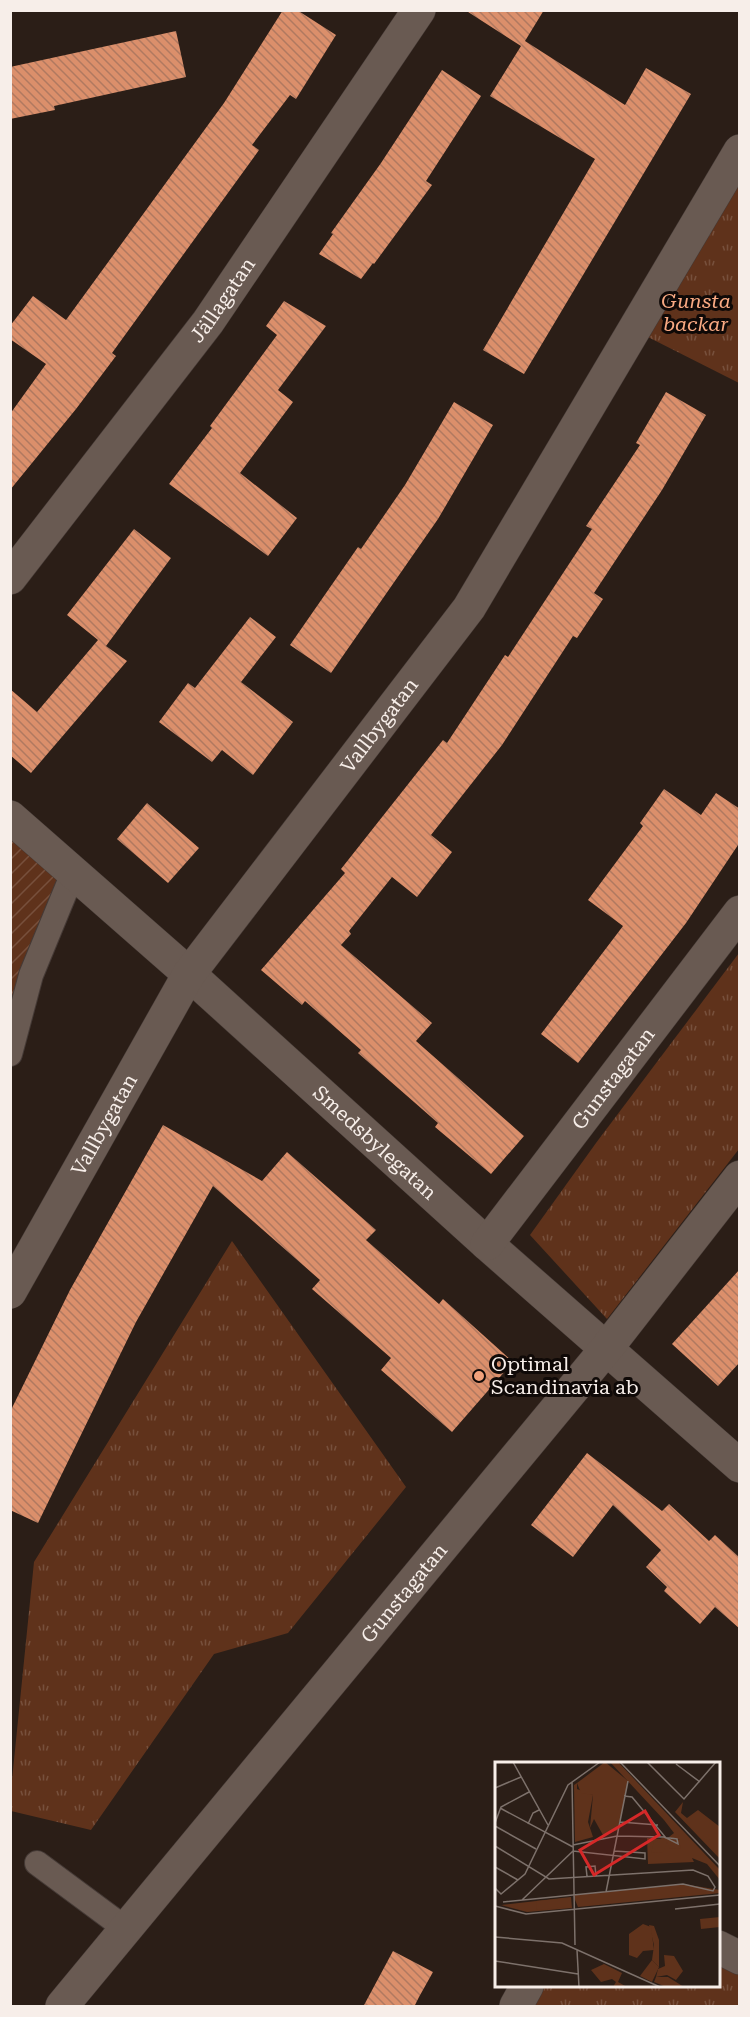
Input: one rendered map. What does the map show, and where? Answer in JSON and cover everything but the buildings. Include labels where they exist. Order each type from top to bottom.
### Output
[{"type":"street","name":"Jällagatan","points":[[10,578],[208,322],[418,10]]},
{"type":"street","name":"Vallbygatan","points":[[10,1292],[189,974],[469,608],[740,151]]},
{"type":"street","name":"Smedsbylegatan","points":[[10,817],[189,974],[487,1244],[740,1466]]},
{"type":"street","name":"Gunstagatan","points":[[487,1244],[740,912]]},
{"type":"street","name":"Gunstagatan","points":[[62,2007],[606,1349],[740,1177]]},
{"type":"street","points":[[720,1948],[740,1958]]},
{"type":"street","points":[[516,2007],[526,1987]]},
{"type":"lane","points":[[10,1054],[31,975],[73,873]]},
{"type":"lane","points":[[37,1863],[126,1929]]},
{"type":"green space","name":"Gunsta backar","points":[[739,151],[739,383],[634,330]]},
{"type":"green space","points":[[11,817],[73,873],[11,1054]]},
{"type":"green space","points":[[739,953],[739,1149],[607,1319],[530,1235]]},
{"type":"green space","points":[[232,1241],[406,1487],[288,1633],[214,1654],[91,1830],[11,1811],[11,1790],[34,1562]]},
{"type":"green space","points":[[720,1948],[739,1958],[739,2006],[516,2006],[526,1987],[720,1987]]},
{"type":"place","name":"Optimal Scandinavia ab","points":[[479,1376]]}]
